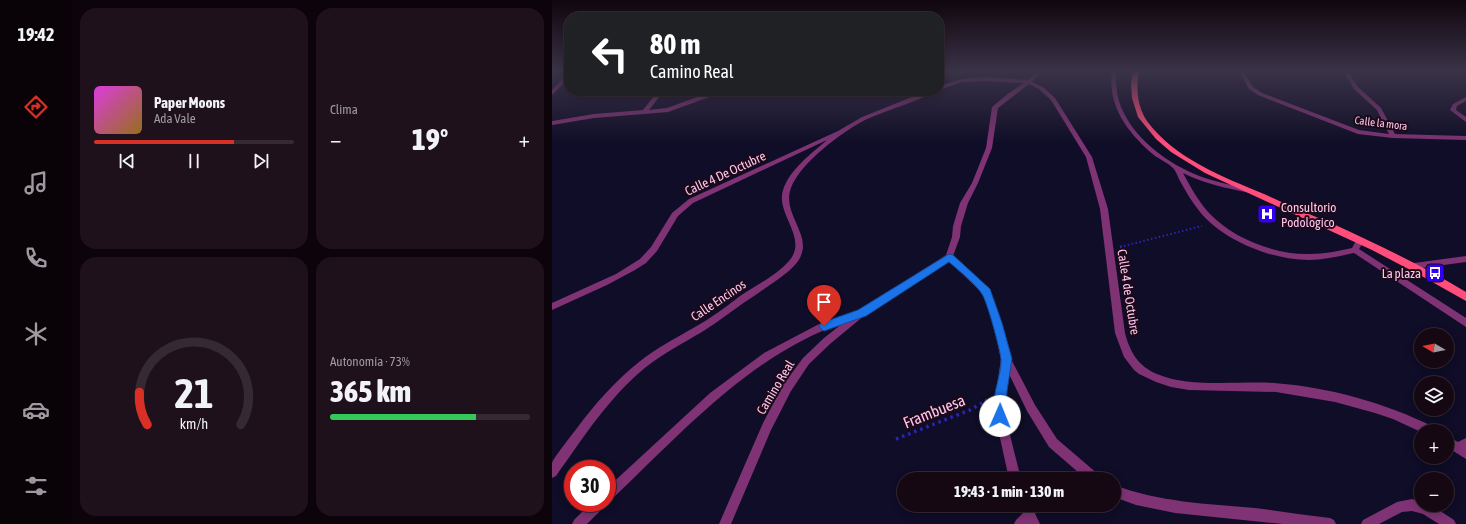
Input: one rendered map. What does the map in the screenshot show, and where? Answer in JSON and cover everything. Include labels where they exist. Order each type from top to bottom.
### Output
[{"type":"main road","points":[[1135,95],[1136,104],[1144,122],[1160,139],[1196,165],[1414,266],[1466,296]]},
{"type":"street","points":[[1009,95],[995,107],[989,148],[975,183],[964,203],[957,226],[956,237],[949,257],[986,292],[997,323],[1006,359],[1031,408],[1053,442],[1087,472]]},
{"type":"street","name":"Calle 4 de Octubre","points":[[1049,95],[1053,99],[1089,157],[1104,209],[1120,333],[1125,349],[1132,362],[1142,371],[1173,384],[1276,388],[1306,392],[1385,412],[1414,424]]},
{"type":"street","points":[[1115,95],[1117,105],[1126,123],[1146,144],[1176,167],[1204,180],[1251,191]]},
{"type":"street","name":"Calle la mora","points":[[1264,95],[1358,132],[1393,136],[1466,138]]},
{"type":"street","points":[[1365,95],[1376,104],[1393,136]]},
{"type":"street","points":[[645,112],[657,96]]},
{"type":"street","points":[[552,123],[594,116],[672,109],[703,96]]},
{"type":"street","name":"Calle 4 De Octubre","points":[[552,307],[640,263],[651,253],[672,218],[681,208],[692,201],[840,132],[878,112],[919,96]]},
{"type":"street","points":[[1466,99],[1455,105],[1453,110],[1466,120]]},
{"type":"street","name":"Calle Encinos","points":[[552,472],[617,388],[642,365],[667,347],[707,324],[769,281],[792,263],[799,252],[800,242],[785,205],[786,190],[796,173],[840,132]]},
{"type":"street","points":[[1176,167],[1192,196],[1214,222],[1246,242],[1289,256],[1304,257],[1333,256],[1355,250],[1360,241]]},
{"type":"street","points":[[1355,250],[1466,324]]},
{"type":"street","name":"Camino Real","points":[[725,524],[767,427],[787,388],[806,361],[827,341],[862,313],[949,257]]},
{"type":"street","points":[[1414,266],[1466,260]]},
{"type":"street","points":[[616,488],[714,396],[767,356],[824,326],[862,313]]},
{"type":"street","points":[[1006,359],[1001,391],[1000,416],[1013,472]]},
{"type":"street","points":[[1454,444],[1464,448]]},
{"type":"street","points":[[1121,494],[1136,499],[1175,507],[1261,514],[1330,524]]},
{"type":"street","points":[[1367,524],[1401,506],[1412,505],[1426,510],[1450,524]]},
{"type":"street","points":[[578,524],[591,512]]},
{"type":"street","points":[[1020,524],[1030,515]]},
{"type":"path","points":[[1109,250],[1214,222]]},
{"type":"path","name":"Frambuesa","points":[[896,439],[970,410],[1001,391]]},
{"type":"shaded area","points":[[552,95],[1466,95],[1466,524],[552,524]]},
{"type":"place","name":"Consultorio Podologico","points":[[1267,214]]},
{"type":"place","name":"La plaza","points":[[1435,273]]},
{"type":"route","points":[[824,326],[862,313],[949,257],[986,292],[997,323],[1006,359],[1001,391],[1000,416]]}]
